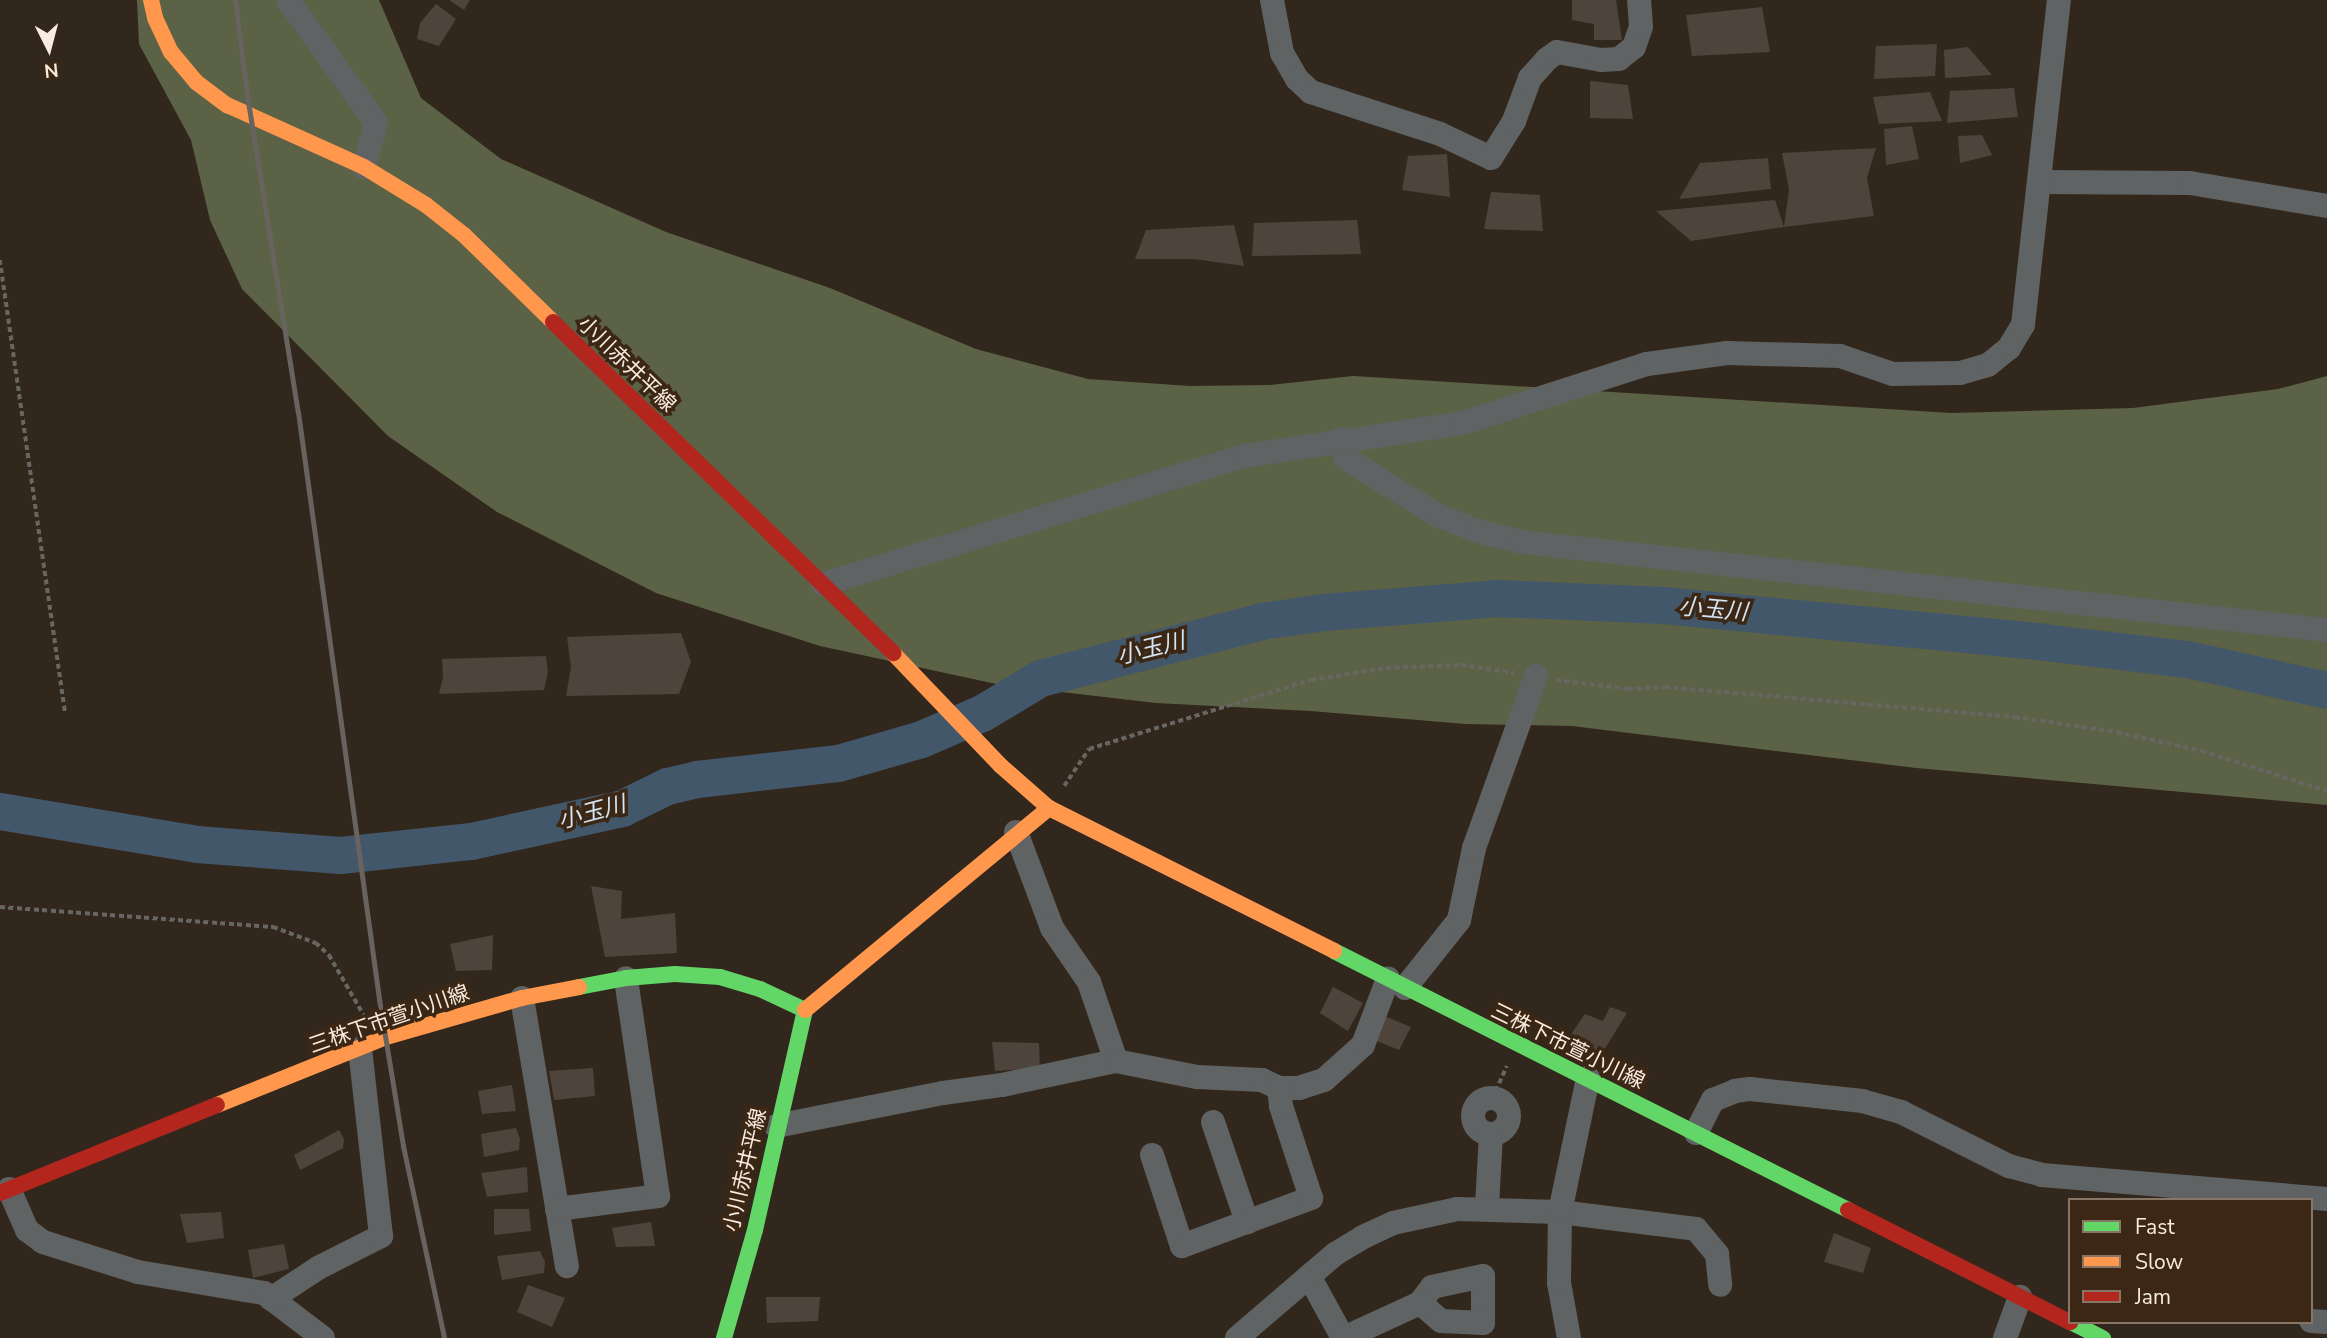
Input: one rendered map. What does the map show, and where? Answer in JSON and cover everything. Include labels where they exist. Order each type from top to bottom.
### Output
[{"type":"main road","name":"小川赤井平線","points":[[151,0],[155,18],[171,52],[196,82],[227,106],[363,167],[426,205],[464,235],[897,657],[1001,766],[1049,808]]},
{"type":"main road","points":[[805,1010],[1016,832],[1049,808]]},
{"type":"main road","name":"三株下市萱小川線","points":[[1049,808],[2068,1321]]},
{"type":"main road","name":"三株下市萱小川線","points":[[4,1191],[367,1045],[522,998],[626,978],[675,974],[720,977],[760,989],[805,1010]]},
{"type":"main road","name":"小川赤井平線","points":[[724,1338],[755,1230],[776,1126],[805,1010]]},
{"type":"main road","name":"三株下市萱小川線","points":[[2074,1324],[2103,1338]]},
{"type":"street","points":[[288,0],[376,123],[363,167]]},
{"type":"street","points":[[1272,0],[1282,52],[1297,79],[1311,92],[1440,134],[1491,158],[1514,121],[1531,78],[1547,59],[1557,52],[1601,60],[1619,59],[1634,47],[1641,27],[1639,0]]},
{"type":"street","points":[[823,584],[1245,456],[1342,439],[1463,423],[1647,364],[1727,353],[1840,356],[1894,374],[1960,373],[1989,365],[2009,348],[2023,325],[2059,0]]},
{"type":"street","points":[[2039,182],[2190,183],[2327,206]]},
{"type":"street","points":[[1342,439],[1345,458],[1437,515],[1477,531],[1522,542],[2327,630]]},
{"type":"street","points":[[776,1126],[943,1093],[1002,1085],[1116,1060],[1197,1077],[1262,1080],[1279,1088],[1299,1088],[1324,1080],[1348,1062],[1363,1045],[1396,983],[1459,920],[1474,848],[1536,676]]},
{"type":"street","points":[[1016,832],[1052,928],[1089,982],[1116,1060]]},
{"type":"street","points":[[557,1209],[658,1196],[626,978]]},
{"type":"street","points":[[522,998],[568,1266]]},
{"type":"street","points":[[271,1299],[318,1268],[382,1236],[367,1045]]},
{"type":"street","points":[[1569,1338],[1559,1283],[1560,1212],[1588,1078]]},
{"type":"street","points":[[1152,1155],[1182,1246],[1311,1198],[1281,1107],[1279,1088]]},
{"type":"street","points":[[1696,1133],[1713,1100],[1735,1091],[1850,1100],[1901,1112],[2009,1166],[2042,1175],[2296,1198]]},
{"type":"street","points":[[1487,1207],[1491,1134],[1503,1130],[1509,1114],[1503,1103],[1492,1098]]},
{"type":"street","points":[[1213,1122],[1247,1222]]},
{"type":"street","points":[[4,1191],[27,1230],[43,1242],[138,1272],[264,1293],[323,1338]]},
{"type":"street","points":[[1237,1338],[1335,1254],[1394,1223],[1457,1209],[1487,1207],[1560,1212],[1696,1229],[1717,1254],[1720,1285]]},
{"type":"street","points":[[1309,1276],[1343,1338],[1420,1303]]},
{"type":"street","points":[[2005,1338],[2020,1297]]},
{"type":"path","points":[[0,261],[65,711]]},
{"type":"path","points":[[1049,808],[1089,749],[1311,680],[1386,668],[1461,665],[1628,689],[1665,687],[2028,719],[2117,732],[2202,751],[2327,791]]},
{"type":"path","points":[[0,907],[273,927],[316,943],[329,955],[367,1020],[367,1045]]},
{"type":"path","points":[[1492,1098],[1496,1083],[1518,1045]]},
{"type":"green space","points":[[137,0],[379,0],[421,98],[501,159],[666,232],[830,288],[976,349],[1088,379],[1190,386],[1270,385],[1353,376],[1952,413],[2133,408],[2278,389],[2327,376],[2327,805],[1916,768],[1572,726],[1465,724],[1311,711],[1156,703],[1001,685],[820,646],[656,593],[497,512],[388,436],[242,289],[210,220],[191,140],[139,44]]},
{"type":"building","points":[[449,0],[470,0],[464,10]]},
{"type":"building","points":[[1572,0],[1616,0],[1622,40],[1594,40],[1594,24],[1572,20]]},
{"type":"building","points":[[436,4],[456,19],[439,46],[417,39],[420,23]]},
{"type":"building","points":[[1762,7],[1770,52],[1692,56],[1686,15]]},
{"type":"building","points":[[1937,44],[1935,76],[1874,79],[1876,46]]},
{"type":"building","points":[[1968,47],[1992,75],[1945,78],[1944,50]]},
{"type":"building","points":[[1590,81],[1628,85],[1633,119],[1590,118]]},
{"type":"building","points":[[2014,88],[2018,117],[1947,123],[1950,91]]},
{"type":"building","points":[[1930,92],[1942,121],[1879,124],[1873,97]]},
{"type":"building","points":[[1912,126],[1919,159],[1886,165],[1884,129]]},
{"type":"building","points":[[1982,135],[1992,155],[1960,163],[1958,136]]},
{"type":"building","points":[[1876,148],[1867,178],[1874,216],[1784,227],[1789,189],[1782,153]]},
{"type":"building","points":[[1447,154],[1450,197],[1402,190],[1408,156]]},
{"type":"building","points":[[1768,158],[1771,189],[1679,199],[1700,163]]},
{"type":"building","points":[[1491,192],[1540,195],[1543,231],[1484,229]]},
{"type":"building","points":[[1775,200],[1784,227],[1691,241],[1656,211]]},
{"type":"building","points":[[1357,220],[1361,254],[1252,256],[1254,223]]},
{"type":"building","points":[[1234,225],[1244,266],[1194,259],[1135,259],[1146,230]]},
{"type":"building","points":[[681,633],[691,662],[679,694],[566,696],[571,667],[567,637]]},
{"type":"building","points":[[546,656],[548,672],[544,690],[439,694],[443,677],[442,659]]},
{"type":"building","points":[[591,886],[622,891],[621,919],[675,913],[677,953],[605,957]]},
{"type":"building","points":[[493,935],[492,970],[456,971],[450,944]]},
{"type":"building","points":[[1333,987],[1363,1003],[1348,1031],[1320,1013]]},
{"type":"building","points":[[1610,1007],[1627,1013],[1601,1055],[1569,1037],[1585,1014],[1603,1021]]},
{"type":"building","points":[[1382,1015],[1411,1027],[1399,1050],[1372,1039]]},
{"type":"building","points":[[992,1042],[1039,1043],[1040,1068],[995,1071]]},
{"type":"building","points":[[593,1068],[595,1096],[554,1100],[549,1071]]},
{"type":"building","points":[[512,1085],[516,1111],[482,1114],[478,1091]]},
{"type":"building","points":[[516,1128],[520,1139],[519,1150],[484,1157],[481,1134]]},
{"type":"building","points":[[339,1130],[344,1139],[343,1148],[300,1170],[294,1155]]},
{"type":"building","points":[[527,1167],[528,1192],[487,1197],[481,1173]]},
{"type":"building","points":[[494,1209],[529,1209],[531,1231],[494,1235]]},
{"type":"building","points":[[221,1212],[224,1238],[187,1243],[180,1214]]},
{"type":"building","points":[[651,1222],[655,1246],[616,1247],[612,1228]]},
{"type":"building","points":[[1834,1233],[1871,1248],[1863,1273],[1824,1262]]},
{"type":"building","points":[[284,1244],[289,1269],[253,1278],[248,1250]]},
{"type":"building","points":[[540,1251],[545,1262],[544,1273],[502,1280],[497,1256]]},
{"type":"building","points":[[528,1285],[565,1298],[552,1327],[517,1312]]},
{"type":"building","points":[[766,1297],[820,1297],[818,1321],[767,1323]]},
{"type":"waterway","name":"小玉川","points":[[0,811],[197,844],[340,855],[471,841],[622,808],[667,786],[697,779],[838,763],[921,739],[982,713],[1040,678],[1262,621],[1324,612],[1498,598],[1663,605],[2044,642],[2187,659],[2327,690]]},
{"type":"railway","points":[[235,0],[247,95],[298,412],[379,999],[403,1146],[444,1338]]},
{"type":"traffic: fast","points":[[1334,951],[1848,1210]]},
{"type":"traffic: fast","points":[[579,987],[626,978],[675,974],[720,977],[760,989],[805,1010]]},
{"type":"traffic: fast","points":[[724,1338],[755,1230],[805,1010]]},
{"type":"traffic: fast","points":[[2075,1324],[2103,1338]]},
{"type":"traffic: slow","points":[[151,0],[155,18],[171,52],[196,82],[227,105],[364,167],[426,205],[464,235],[553,322]]},
{"type":"traffic: slow","points":[[893,653],[1001,766],[1049,808],[1334,951]]},
{"type":"traffic: slow","points":[[805,1010],[1049,808]]},
{"type":"traffic: slow","points":[[217,1105],[386,1037],[522,998],[579,987]]},
{"type":"traffic: jam","points":[[553,322],[893,653]]},
{"type":"traffic: jam","points":[[0,1193],[217,1105]]},
{"type":"traffic: jam","points":[[1848,1210],[2068,1321]]}]
